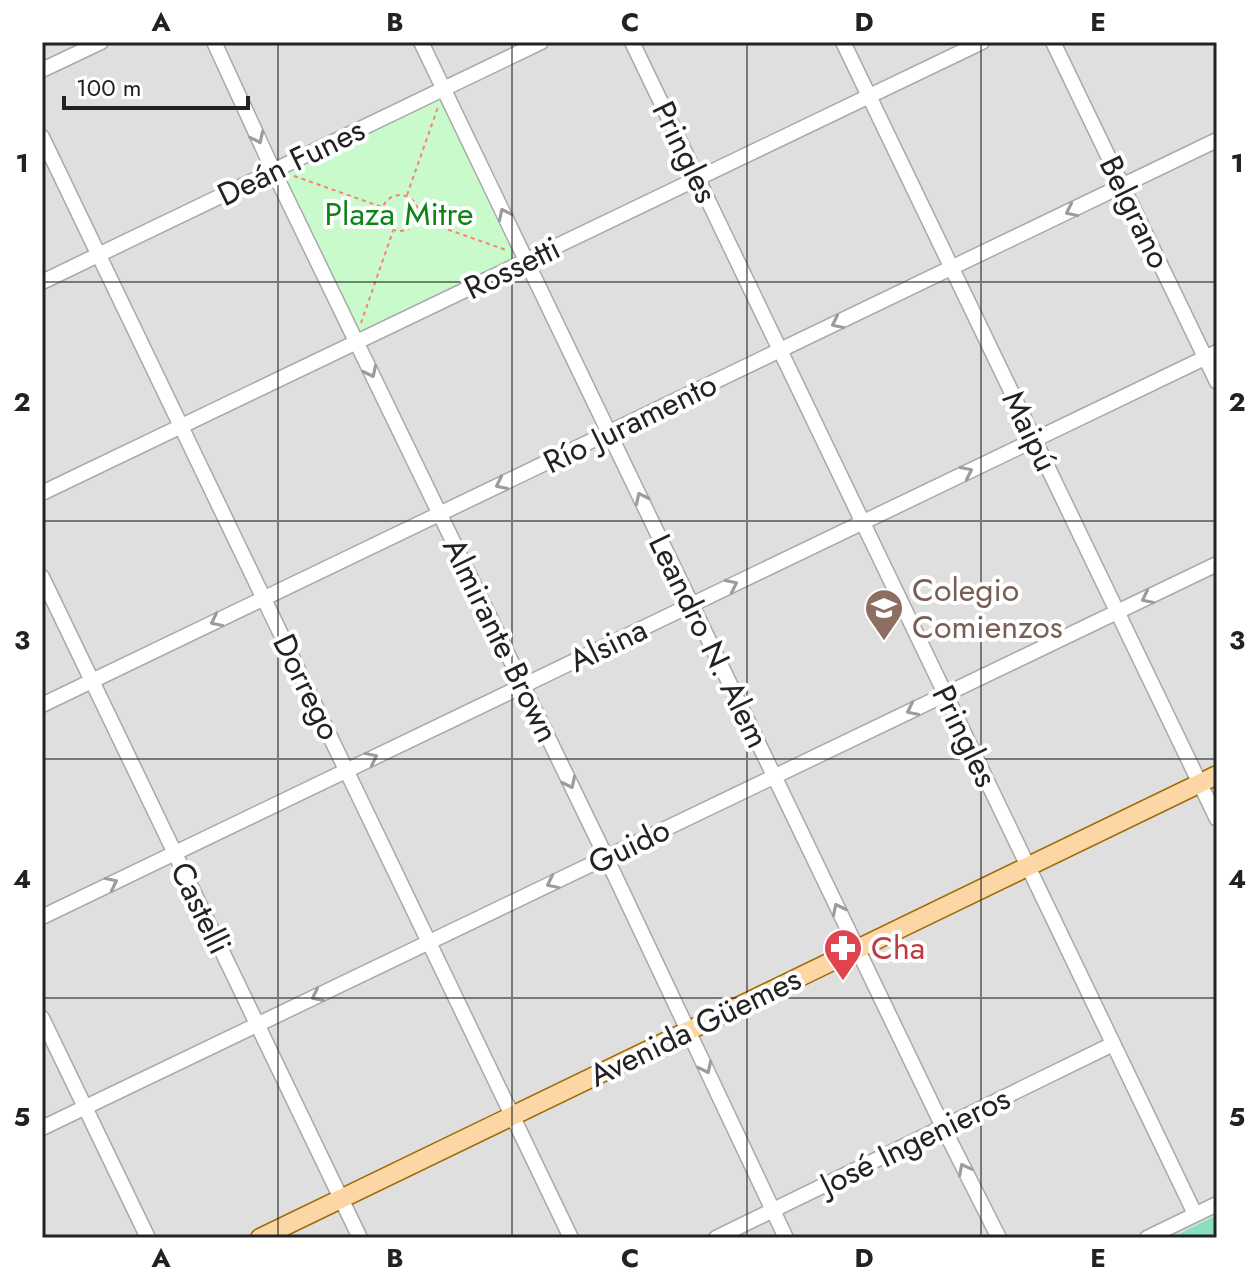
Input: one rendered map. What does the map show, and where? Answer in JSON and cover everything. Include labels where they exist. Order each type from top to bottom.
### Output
[{"type":"main road","name":"Avenida Güemes","points":[[260,1238],[1208,780]]},
{"type":"street","points":[[42,70],[101,42]]},
{"type":"street","name":"Almirante Brown","points":[[214,42],[273,170],[358,337],[439,514],[689,1030],[786,1238]]},
{"type":"street","name":"Leandro N. Alem","points":[[421,42],[522,257],[999,1238]]},
{"type":"street","name":"Deán Funes","points":[[42,282],[541,42]]},
{"type":"street","name":"Pringles","points":[[632,42],[1195,1214]]},
{"type":"street","name":"Maipú","points":[[843,42],[1117,612],[1208,780],[1217,819]]},
{"type":"street","name":"Rossetti","points":[[42,493],[522,257],[697,179],[982,42]]},
{"type":"street","name":"Belgrano","points":[[1053,42],[1122,186],[1211,355],[1217,382]]},
{"type":"street","name":"Dorrego","points":[[42,137],[571,1238]]},
{"type":"street","name":"Río Juramento","points":[[42,705],[1217,140]]},
{"type":"street","name":"Alsina","points":[[42,917],[1211,355]]},
{"type":"street","name":"Guido","points":[[42,1128],[1217,564]]},
{"type":"street","name":"Castelli","points":[[42,577],[360,1238]]},
{"type":"street","points":[[42,1018],[148,1238]]},
{"type":"street","name":"José Ingenieros","points":[[716,1238],[1113,1044]]},
{"type":"street","points":[[1147,1238],[1217,1204]]},
{"type":"path","points":[[406,197],[438,109]]},
{"type":"path","points":[[296,177],[384,207]]},
{"type":"path","points":[[393,197],[406,197],[416,206],[417,219],[407,229],[394,230],[385,223],[384,207],[393,197]]},
{"type":"path","points":[[417,219],[522,257]]},
{"type":"path","points":[[358,337],[394,230]]},
{"type":"shaded area","points":[[42,42],[1217,42],[1217,1238],[42,1238]]},
{"type":"green space","name":"Plaza Mitre","points":[[444,92],[521,255],[357,335],[277,171]]},
{"type":"green space","points":[[1217,1215],[1217,1238],[1171,1238]]},
{"type":"place","name":"Colegio Comienzos","points":[[884,642]]},
{"type":"place","name":"Cha","points":[[843,982]]}]
